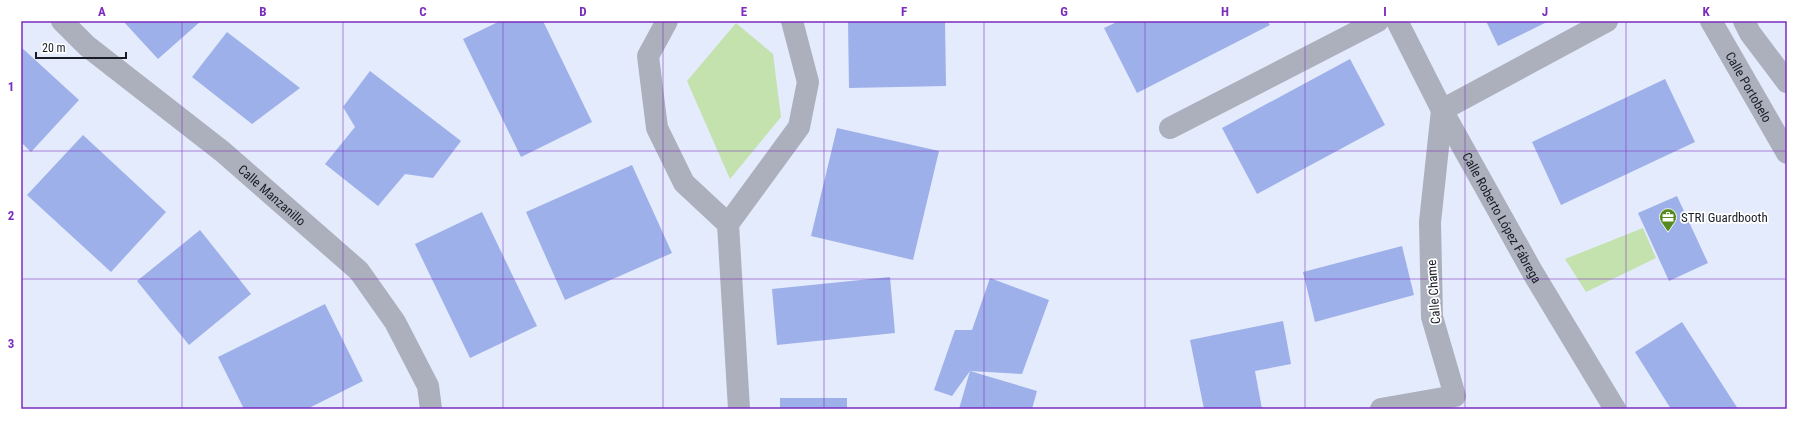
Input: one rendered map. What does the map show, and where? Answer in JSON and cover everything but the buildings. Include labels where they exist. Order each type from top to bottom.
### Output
[{"type":"street","name":"Calle Manzanillo","points":[[62,21],[87,46],[223,152],[359,271],[402,334],[428,386],[431,409]]},
{"type":"street","points":[[666,21],[648,56],[657,128],[684,183],[728,224]]},
{"type":"street","points":[[739,409],[728,224],[799,127],[808,82],[792,21]]},
{"type":"street","points":[[1170,128],[1378,21]]},
{"type":"street","name":"Calle Roberto López Fábrega","points":[[1397,21],[1442,110],[1533,273],[1616,409]]},
{"type":"street","points":[[1442,110],[1607,21]]},
{"type":"street","name":"Calle Portobelo","points":[[1711,21],[1787,153]]},
{"type":"street","points":[[1744,21],[1750,33],[1787,82]]},
{"type":"street","name":"Calle Chame","points":[[1381,409],[1457,403],[1432,317],[1430,222],[1442,110]]},
{"type":"green space","points":[[736,23],[773,54],[781,117],[730,179],[687,81]]},
{"type":"green space","points":[[1643,228],[1656,258],[1586,292],[1565,259]]},
{"type":"place","name":"STRI Guardbooth","points":[[1668,232]]}]
